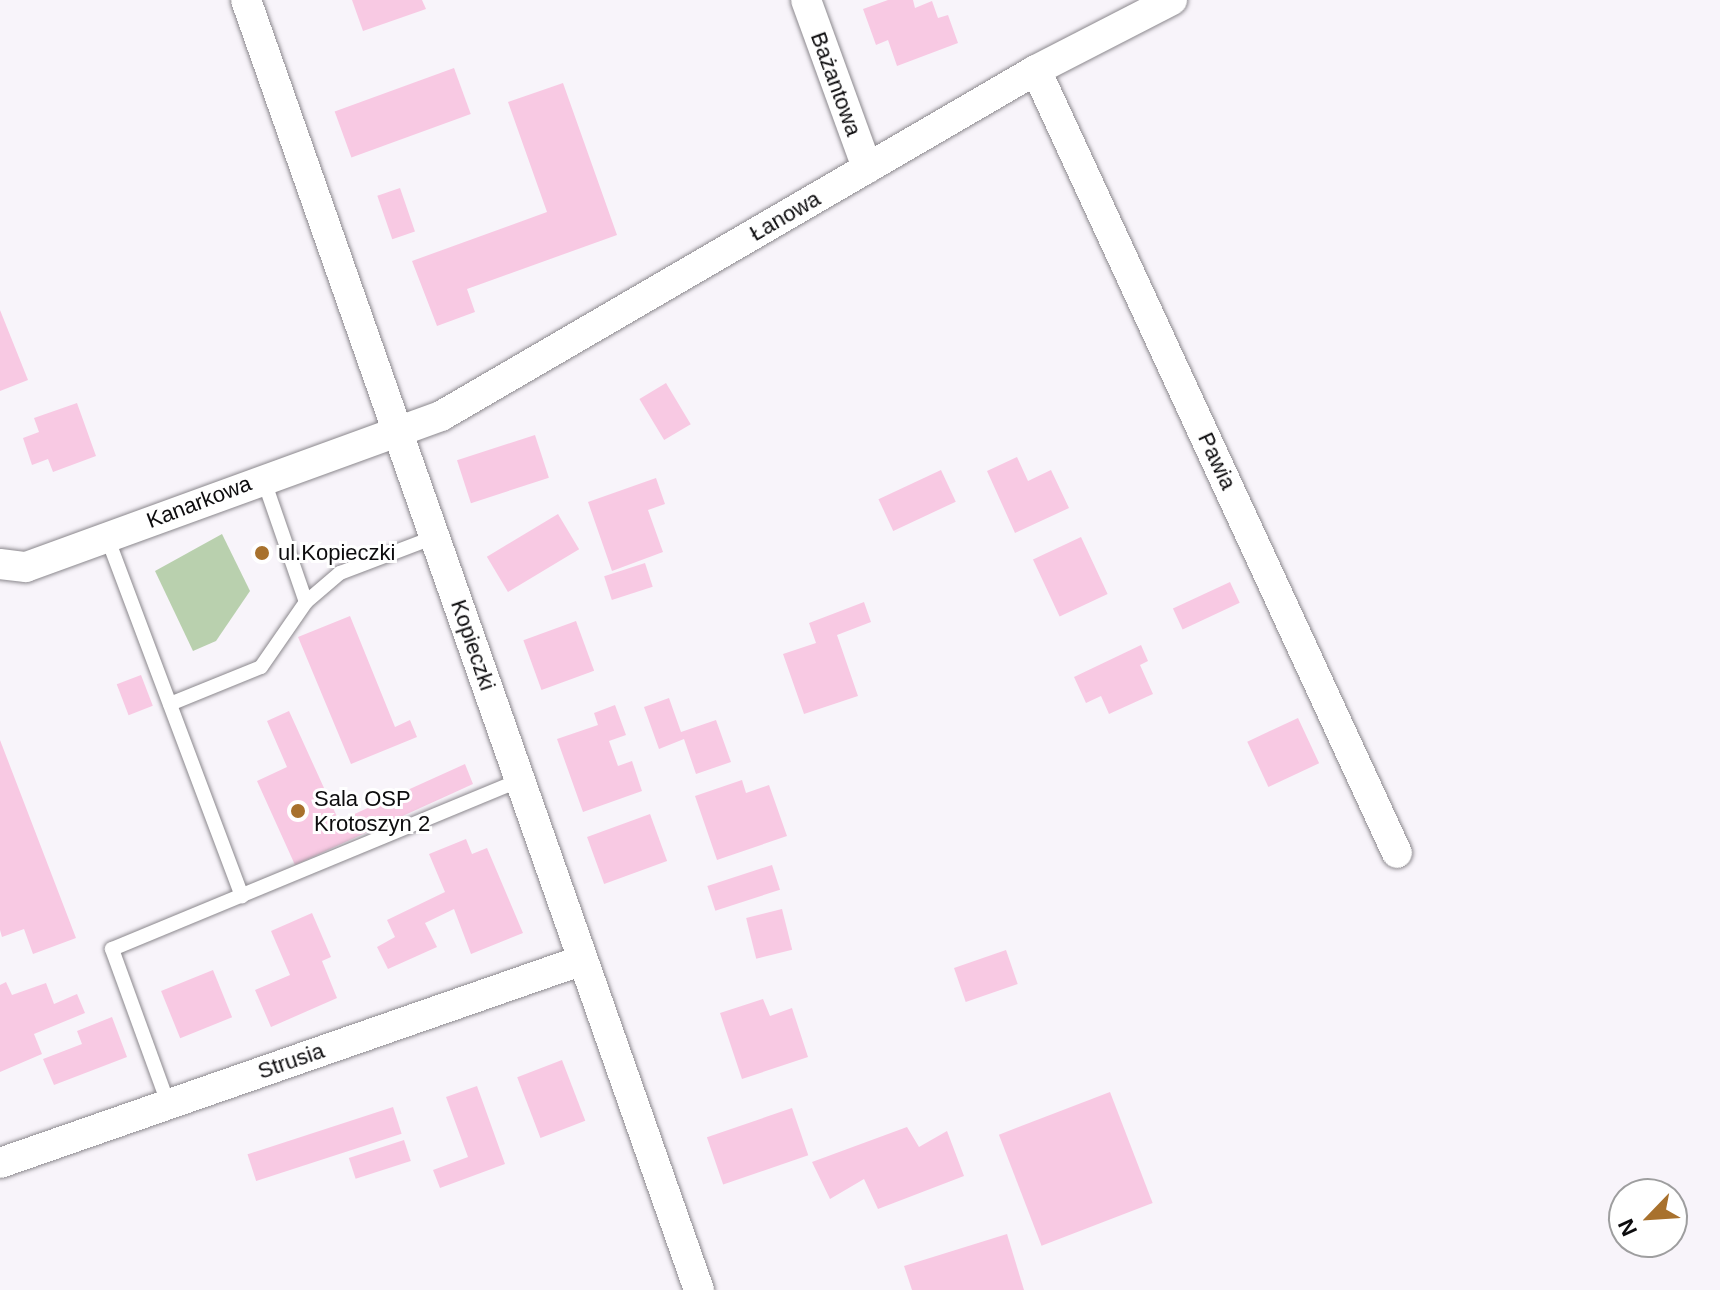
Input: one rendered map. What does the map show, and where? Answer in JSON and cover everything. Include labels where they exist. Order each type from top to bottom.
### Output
[{"type":"street","name":"Kopieczki","points":[[246,0],[699,1290]]},
{"type":"street","name":"Bażantowa","points":[[806,0],[867,168]]},
{"type":"street","name":"Łanowa","points":[[399,433],[441,416],[1036,70],[1172,0]]},
{"type":"street","name":"Pawia","points":[[1036,70],[1397,853]]},
{"type":"street","name":"Kanarkowa","points":[[0,564],[26,567],[263,478],[399,433]]},
{"type":"street","name":"Strusia","points":[[0,1163],[583,960]]},
{"type":"lane","points":[[263,478],[306,602]]},
{"type":"lane","points":[[107,537],[242,897]]},
{"type":"lane","points":[[170,704],[261,667],[306,602],[340,573],[435,537]]},
{"type":"lane","points":[[168,1103],[112,949],[520,780]]},
{"type":"green space","points":[[222,534],[250,591],[216,641],[193,651],[155,571]]},
{"type":"building","points":[[352,0],[422,0],[426,9],[363,31]]},
{"type":"building","points":[[888,0],[913,0],[915,8],[932,1],[938,18],[948,15],[958,43],[897,66],[888,40],[876,45],[863,9]]},
{"type":"building","points":[[454,68],[471,114],[351,157],[335,111]]},
{"type":"building","points":[[563,83],[617,235],[467,289],[475,312],[437,326],[412,261],[547,212],[508,102]]},
{"type":"building","points":[[400,188],[415,231],[392,239],[377,196]]},
{"type":"building","points":[[0,310],[28,380],[0,391]]},
{"type":"building","points":[[666,383],[691,424],[664,440],[639,399]]},
{"type":"building","points":[[77,403],[96,456],[53,472],[48,459],[32,465],[23,438],[39,432],[34,418]]},
{"type":"building","points":[[535,435],[549,478],[471,503],[457,460]]},
{"type":"building","points":[[1017,457],[1028,481],[1051,470],[1069,508],[1015,533],[987,471]]},
{"type":"building","points":[[941,470],[956,502],[893,531],[878,499]]},
{"type":"building","points":[[656,478],[665,504],[648,510],[663,552],[612,571],[588,502]]},
{"type":"building","points":[[558,514],[579,549],[508,592],[487,557]]},
{"type":"building","points":[[1081,537],[1108,594],[1060,616],[1033,559]]},
{"type":"building","points":[[645,563],[653,587],[612,600],[604,576]]},
{"type":"building","points":[[1230,582],[1240,603],[1183,629],[1173,609]]},
{"type":"building","points":[[864,602],[871,622],[837,635],[858,696],[804,714],[783,654],[816,643],[809,623]]},
{"type":"building","points":[[350,616],[395,727],[410,720],[417,737],[351,764],[298,637]]},
{"type":"building","points":[[576,621],[594,671],[542,690],[523,640]]},
{"type":"building","points":[[1141,645],[1148,661],[1140,665],[1153,694],[1109,714],[1101,696],[1086,703],[1074,677]]},
{"type":"building","points":[[141,675],[153,706],[129,715],[117,684]]},
{"type":"building","points":[[669,698],[681,732],[716,720],[731,762],[696,774],[684,739],[659,749],[644,707]]},
{"type":"building","points":[[615,705],[626,735],[609,741],[618,766],[632,761],[642,791],[583,812],[557,739],[598,725],[594,713]]},
{"type":"building","points":[[289,711],[339,821],[465,764],[473,784],[295,865],[257,781],[287,767],[267,721]]},
{"type":"building","points":[[1298,718],[1319,763],[1268,787],[1247,742]]},
{"type":"building","points":[[0,740],[76,938],[33,954],[24,929],[2,937],[0,930]]},
{"type":"building","points":[[742,780],[746,793],[769,785],[787,836],[717,860],[695,796]]},
{"type":"building","points":[[650,814],[667,861],[604,884],[587,837]]},
{"type":"building","points":[[466,839],[472,854],[487,848],[523,933],[471,954],[454,909],[425,923],[437,947],[388,969],[377,947],[395,937],[387,920],[445,892],[429,854]]},
{"type":"building","points":[[772,865],[780,890],[715,911],[707,886]]},
{"type":"building","points":[[782,909],[792,950],[756,959],[746,918]]},
{"type":"building","points":[[312,913],[331,957],[322,961],[337,998],[271,1027],[255,990],[290,975],[271,931]]},
{"type":"building","points":[[1006,950],[1018,984],[966,1002],[954,968]]},
{"type":"building","points":[[213,970],[232,1017],[180,1038],[161,991]]},
{"type":"building","points":[[6,982],[12,995],[46,983],[54,1004],[77,994],[85,1013],[34,1034],[42,1054],[0,1072],[0,985]]},
{"type":"building","points":[[763,999],[770,1016],[792,1008],[808,1057],[742,1079],[720,1013]]},
{"type":"building","points":[[112,1017],[127,1057],[54,1085],[43,1059],[82,1044],[77,1031]]},
{"type":"building","points":[[562,1060],[585,1121],[540,1138],[517,1077]]},
{"type":"building","points":[[477,1086],[505,1164],[440,1188],[433,1170],[468,1157],[446,1097]]},
{"type":"building","points":[[1110,1092],[1153,1203],[1042,1246],[999,1135]]},
{"type":"building","points":[[393,1107],[402,1134],[256,1181],[247,1154]]},
{"type":"building","points":[[792,1108],[808,1155],[723,1185],[707,1137]]},
{"type":"building","points":[[907,1127],[919,1147],[947,1131],[964,1176],[878,1209],[864,1179],[830,1199],[812,1162]]},
{"type":"building","points":[[404,1140],[411,1161],[356,1179],[349,1158]]},
{"type":"building","points":[[1007,1234],[1024,1290],[912,1290],[904,1266]]},
{"type":"place","name":"ul.Kopieczki","points":[[262,553]]},
{"type":"place","name":"Sala OSP Krotoszyn 2","points":[[298,811]]}]
